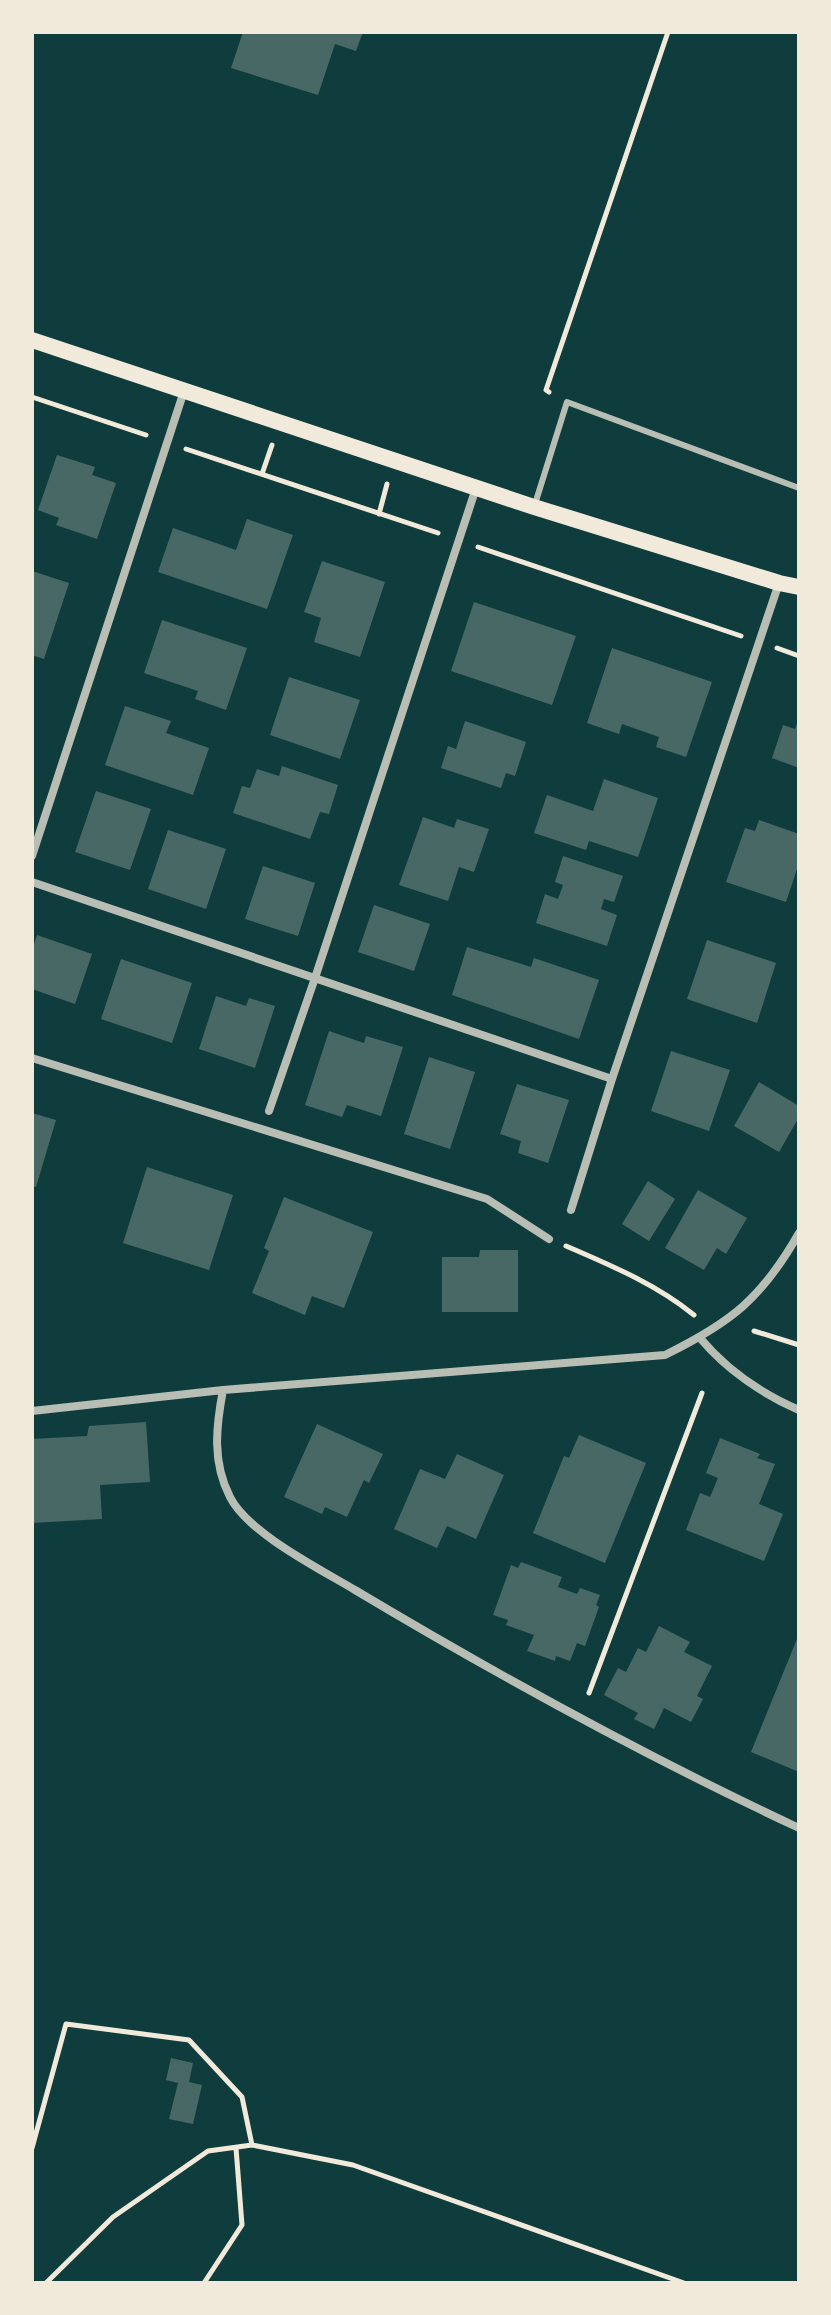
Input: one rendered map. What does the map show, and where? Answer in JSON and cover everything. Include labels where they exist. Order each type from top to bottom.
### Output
[{"type":"main road","points":[[32,340],[534,507],[799,587]]},
{"type":"street","points":[[32,856],[184,391]]},
{"type":"street","points":[[269,1111],[476,488]]},
{"type":"street","points":[[571,1210],[779,583]]},
{"type":"street","points":[[32,882],[612,1079]]},
{"type":"street","points":[[32,1058],[487,1199],[549,1239]]},
{"type":"street","points":[[32,1411],[223,1390],[665,1355],[713,1331],[760,1291],[799,1233]]},
{"type":"street","points":[[700,1338],[718,1359],[775,1399],[799,1410]]},
{"type":"street","points":[[223,1390],[216,1425],[215,1445],[219,1466],[230,1498],[256,1528],[420,1629],[681,1772],[799,1828]]},
{"type":"lane","points":[[534,507],[567,402],[799,488]]},
{"type":"path","points":[[567,402],[546,390],[668,32]]},
{"type":"path","points":[[32,397],[144,434]]},
{"type":"path","points":[[182,447],[427,530]]},
{"type":"path","points":[[480,548],[799,656]]},
{"type":"path","points":[[549,1239],[623,1271],[677,1301],[713,1331]]},
{"type":"path","points":[[754,1331],[799,1345]]},
{"type":"path","points":[[589,1693],[702,1393]]},
{"type":"path","points":[[32,2148],[66,2024],[189,2040],[242,2097],[252,2145]]},
{"type":"path","points":[[46,2283],[113,2217],[208,2151],[252,2145],[353,2165],[684,2283]]},
{"type":"path","points":[[204,2283],[242,2225],[236,2147]]},
{"type":"building","points":[[243,32],[363,32],[356,51],[335,44],[318,95],[231,68]]},
{"type":"building","points":[[57,455],[95,467],[92,475],[116,483],[97,539],[56,525],[59,518],[38,510]]},
{"type":"building","points":[[247,519],[293,535],[267,609],[158,572],[173,528],[236,550]]},
{"type":"building","points":[[322,561],[385,582],[360,657],[314,642],[321,618],[304,612]]},
{"type":"building","points":[[32,571],[69,583],[44,659],[32,655]]},
{"type":"building","points":[[474,602],[576,636],[552,705],[451,671]]},
{"type":"building","points":[[162,620],[247,648],[226,710],[195,699],[198,691],[144,673]]},
{"type":"building","points":[[612,648],[712,682],[686,757],[656,747],[659,737],[622,724],[619,734],[587,723]]},
{"type":"building","points":[[289,677],[360,700],[340,759],[270,735]]},
{"type":"building","points":[[125,706],[171,721],[166,733],[209,748],[193,795],[105,765]]},
{"type":"building","points":[[799,718],[799,768],[772,758],[783,725],[795,729]]},
{"type":"building","points":[[465,721],[526,742],[515,776],[506,773],[501,788],[441,768],[448,746],[456,749]]},
{"type":"building","points":[[282,766],[338,785],[329,814],[320,812],[310,839],[233,813],[242,786],[250,788],[257,769],[279,776]]},
{"type":"building","points":[[604,779],[658,798],[638,857],[589,841],[586,850],[534,833],[547,795],[593,811]]},
{"type":"building","points":[[96,791],[151,809],[130,870],[75,852]]},
{"type":"building","points":[[423,817],[454,828],[457,819],[489,829],[474,872],[459,867],[448,901],[399,885]]},
{"type":"building","points":[[759,820],[799,834],[799,863],[786,902],[726,882],[745,828],[755,831]]},
{"type":"building","points":[[168,830],[226,849],[206,909],[148,889]]},
{"type":"building","points":[[563,856],[623,876],[614,902],[604,899],[601,909],[617,915],[607,946],[536,923],[545,894],[558,899],[563,885],[555,882]]},
{"type":"building","points":[[263,866],[315,883],[298,936],[245,919]]},
{"type":"building","points":[[374,905],[430,924],[414,971],[358,952]]},
{"type":"building","points":[[37,935],[92,954],[75,1004],[32,989],[32,951]]},
{"type":"building","points":[[707,940],[776,963],[757,1023],[687,999]]},
{"type":"building","points":[[467,947],[531,967],[534,958],[599,980],[579,1039],[452,995]]},
{"type":"building","points":[[121,959],[192,983],[172,1043],[101,1019]]},
{"type":"building","points":[[216,996],[246,1006],[249,998],[275,1006],[255,1068],[199,1049]]},
{"type":"building","points":[[329,1031],[364,1043],[366,1036],[403,1047],[381,1116],[347,1105],[342,1117],[305,1105]]},
{"type":"building","points":[[671,1051],[730,1070],[709,1131],[651,1111]]},
{"type":"building","points":[[429,1057],[475,1072],[450,1149],[404,1134]]},
{"type":"building","points":[[759,1082],[799,1106],[799,1117],[779,1152],[734,1126]]},
{"type":"building","points":[[517,1084],[569,1100],[548,1163],[518,1153],[521,1141],[500,1134]]},
{"type":"building","points":[[32,1113],[56,1120],[36,1187],[32,1186]]},
{"type":"building","points":[[147,1167],[233,1195],[209,1270],[123,1243]]},
{"type":"building","points":[[648,1181],[675,1199],[649,1241],[622,1224]]},
{"type":"building","points":[[698,1190],[747,1218],[726,1254],[717,1248],[704,1270],[665,1248]]},
{"type":"building","points":[[284,1197],[373,1232],[344,1308],[312,1296],[305,1315],[252,1293],[269,1251],[264,1248]]},
{"type":"building","points":[[480,1250],[518,1250],[518,1312],[442,1312],[442,1257],[479,1257]]},
{"type":"building","points":[[146,1422],[150,1482],[100,1485],[102,1519],[32,1523],[32,1439],[87,1436],[89,1426]]},
{"type":"building","points":[[317,1424],[383,1454],[369,1483],[364,1480],[347,1517],[325,1507],[322,1514],[284,1497]]},
{"type":"building","points":[[579,1435],[646,1463],[605,1563],[533,1533],[564,1456],[569,1458]]},
{"type":"building","points":[[720,1438],[760,1454],[757,1458],[775,1464],[759,1504],[783,1514],[764,1561],[686,1530],[700,1493],[710,1497],[718,1478],[706,1473]]},
{"type":"building","points":[[457,1454],[504,1475],[476,1539],[447,1526],[437,1548],[394,1529],[420,1469],[445,1479]]},
{"type":"building","points":[[521,1562],[562,1577],[558,1587],[577,1594],[580,1588],[600,1595],[596,1605],[599,1607],[585,1646],[577,1643],[570,1661],[556,1656],[555,1661],[527,1651],[534,1635],[506,1625],[508,1620],[493,1615],[511,1565],[518,1568]]},
{"type":"building","points":[[659,1626],[690,1642],[684,1652],[712,1666],[697,1696],[703,1699],[691,1722],[664,1708],[654,1729],[634,1719],[638,1713],[604,1695],[618,1668],[626,1672],[638,1648],[646,1652]]},
{"type":"building","points":[[799,1634],[799,1772],[751,1752]]},
{"type":"building","points":[[171,2058],[193,2063],[189,2082],[202,2085],[193,2124],[169,2119],[178,2083],[166,2080]]}]
